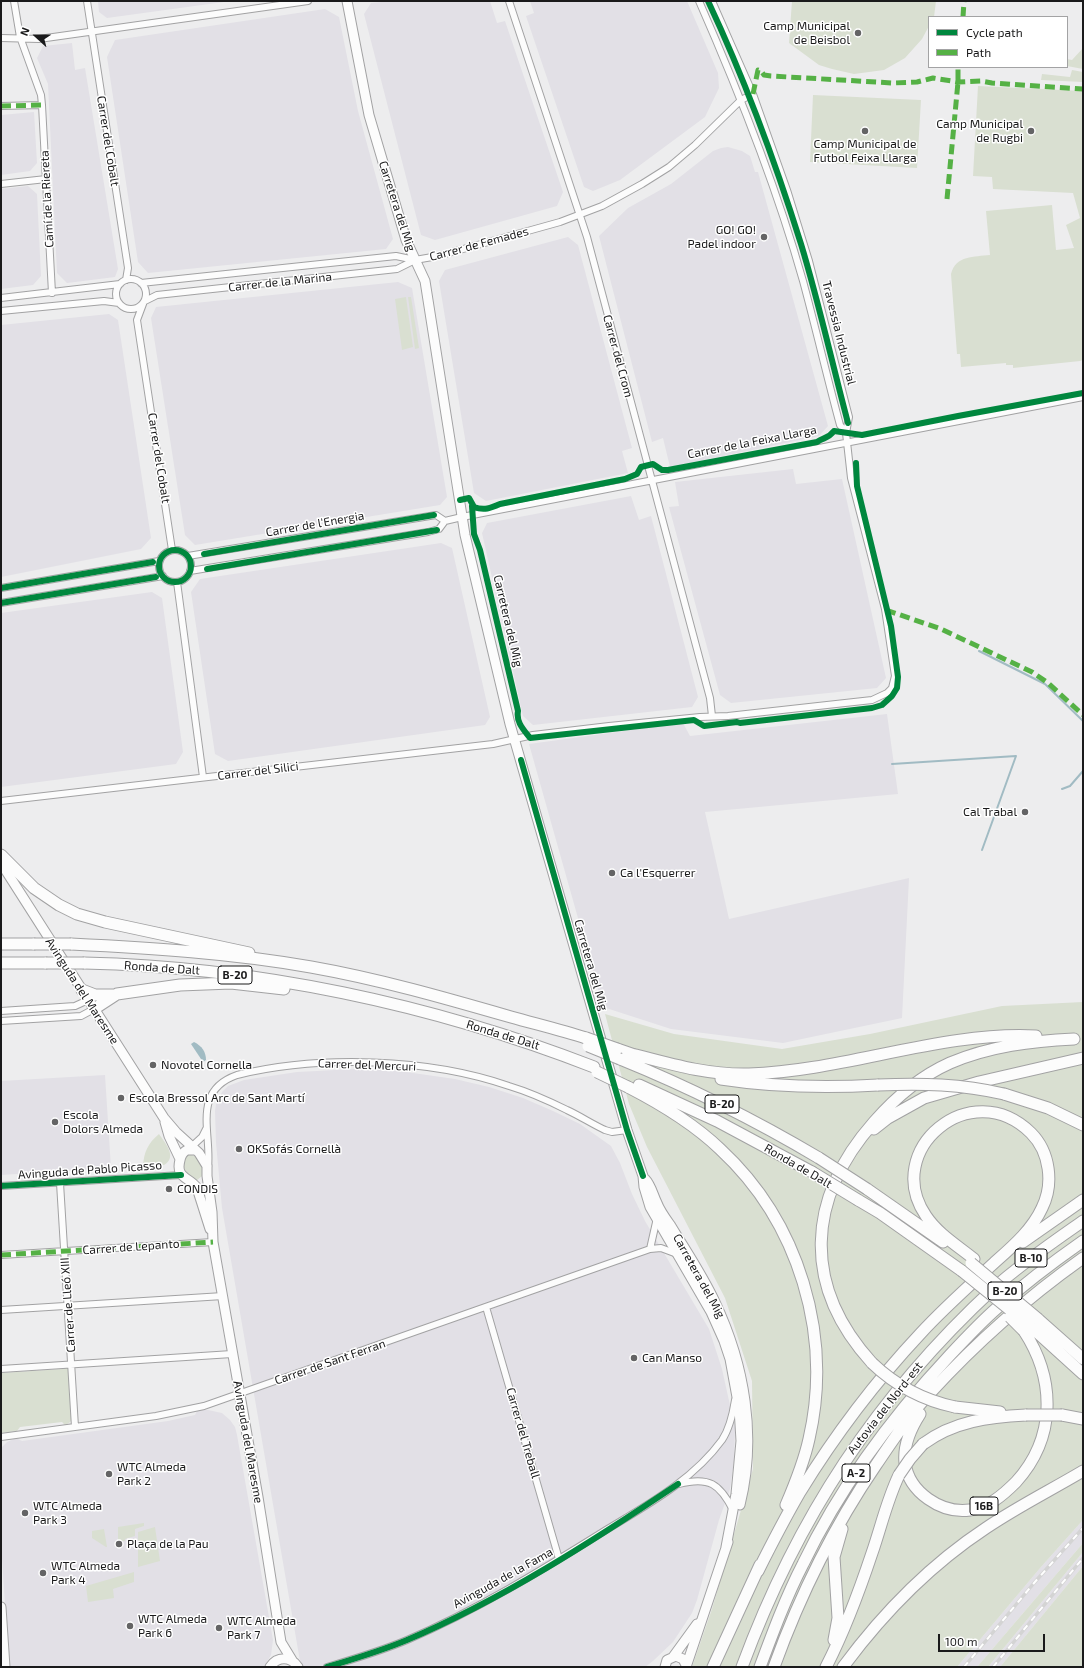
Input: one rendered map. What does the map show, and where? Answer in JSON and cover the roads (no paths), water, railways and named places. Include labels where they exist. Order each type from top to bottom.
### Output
[{"type":"highway","points":[[1,855],[40,893],[59,905],[82,915],[106,922],[310,967]]},
{"type":"highway","name":"Ronda de Dalt","points":[[1,944],[71,944],[143,948],[310,967],[413,989],[512,1017],[619,1054]]},
{"type":"highway","name":"Ronda de Dalt","points":[[1,964],[84,963],[136,965],[218,972],[301,984],[385,1001],[470,1024],[544,1048],[717,1121],[812,1172],[858,1200],[966,1271]]},
{"type":"highway","points":[[88,1000],[117,994],[195,984],[231,983],[385,1001]]},
{"type":"highway","points":[[88,1000],[95,995],[117,994]]},
{"type":"highway","points":[[619,1054],[636,1055],[697,1070],[748,1074],[811,1068],[981,1038],[1030,1036],[1079,1040]]},
{"type":"highway","points":[[1079,1040],[1007,1046],[977,1053],[949,1063],[923,1078],[900,1095],[864,1132],[836,1176],[824,1215],[822,1254],[824,1274],[835,1310],[850,1337],[872,1363],[891,1380],[915,1394],[941,1404],[955,1407],[988,1411],[1062,1415],[1083,1419]]},
{"type":"highway","name":"B-20","points":[[619,1054],[729,1108],[819,1158],[910,1219],[966,1271],[1083,1359]]},
{"type":"highway","points":[[636,1055],[696,1074],[758,1084],[832,1087],[934,1084],[959,1086],[1004,1094],[1048,1108],[1083,1125]]},
{"type":"highway","points":[[849,1154],[868,1134],[888,1118],[924,1098],[979,1082],[1083,1058]]},
{"type":"highway","points":[[627,1083],[691,1125],[721,1150],[741,1170],[758,1191],[779,1225],[796,1262],[807,1294],[813,1324],[816,1360],[816,1388],[812,1420],[801,1467],[758,1571],[713,1667]]},
{"type":"highway","points":[[758,1571],[800,1493],[840,1432],[880,1380],[901,1355],[940,1314],[966,1271],[1029,1228],[1043,1207],[1049,1181],[1048,1166],[1040,1145],[1032,1134],[1015,1120],[991,1112],[964,1114],[950,1120],[938,1128],[928,1138],[922,1148],[914,1173],[917,1198],[926,1216],[945,1236],[966,1271]]},
{"type":"highway","points":[[966,1271],[1023,1242],[1083,1200]]},
{"type":"highway","name":"Autovia del Nord-est","points":[[742,1667],[763,1611],[803,1528],[834,1477],[871,1423],[895,1392],[950,1331],[983,1299],[1017,1269],[1083,1221]]},
{"type":"highway","name":"Autovia del Nord-est","points":[[760,1667],[776,1624],[803,1564],[832,1511],[868,1454],[926,1381],[996,1308],[1083,1241]]},
{"type":"highway","points":[[774,1667],[794,1614],[813,1572],[864,1482],[902,1428],[931,1392],[1015,1311],[1083,1258]]},
{"type":"highway","name":"16B","points":[[950,1374],[912,1427],[905,1451],[905,1462],[912,1482],[925,1497],[940,1506],[959,1511],[970,1510],[980,1508],[991,1502],[1010,1488],[1027,1469],[1033,1459],[1043,1434],[1047,1409],[1045,1380],[1036,1352],[1036,1323],[1010,1317],[966,1271]]},
{"type":"highway","name":"B-20","points":[[1036,1323],[1083,1374]]},
{"type":"highway","points":[[826,1667],[840,1638],[860,1588],[889,1499],[899,1475],[910,1459],[923,1444],[947,1429],[966,1422],[1026,1413]]},
{"type":"highway","points":[[843,1667],[885,1614],[942,1560],[997,1521],[1083,1471]]},
{"type":"highway","points":[[826,1667],[838,1623],[834,1569],[837,1544],[847,1518],[864,1482]]},
{"type":"street","name":"Camí de la Riereta","points":[[14,1],[20,38],[41,95],[52,293]]},
{"type":"street","name":"Carrer del Cobalt","points":[[87,1],[128,268],[126,280]]},
{"type":"street","points":[[1,38],[39,38],[308,1]]},
{"type":"street","name":"Carretera del Mig","points":[[347,1],[370,115],[404,237],[425,281],[467,542],[515,739],[627,1130],[643,1176],[647,1199],[711,1312],[730,1359],[736,1390],[741,1441],[738,1476],[726,1547],[711,1596],[701,1618],[687,1665]]},
{"type":"street","name":"Carrer del Crom","points":[[509,1],[580,215],[710,698],[712,716]]},
{"type":"street","name":"Travessia Industrial","points":[[699,1],[731,73],[784,220],[803,281],[840,425],[846,433]]},
{"type":"street","name":"Travessia Industrial","points":[[712,1],[753,94],[787,190],[809,261],[849,417],[846,433],[851,478],[885,609],[894,666],[895,676],[892,688],[882,697]]},
{"type":"street","name":"Carrer de Femades","points":[[141,283],[396,256],[415,260],[438,256],[580,215],[618,198],[669,167],[695,145],[741,100],[753,94]]},
{"type":"street","points":[[1,106],[42,105]]},
{"type":"street","points":[[1,184],[46,179]]},
{"type":"street","name":"Carrer de la Marina","points":[[144,302],[157,295],[397,269],[415,260]]},
{"type":"street","points":[[1,298],[120,284],[126,280],[134,280],[141,283],[145,289],[144,302],[136,308],[129,309],[119,303],[104,301],[1,312]]},
{"type":"street","points":[[119,303],[117,292],[120,284]]},
{"type":"street","name":"Carrer del Cobalt","points":[[137,320],[144,302]]},
{"type":"street","name":"Carrer del Cobalt","points":[[129,309],[137,320],[172,550]]},
{"type":"street","name":"Carrer de la Feixa Llarga","points":[[462,516],[1083,397]]},
{"type":"street","name":"Carrer de l'Energia","points":[[188,556],[436,515],[445,521]]},
{"type":"street","points":[[190,571],[439,530],[445,521],[462,516]]},
{"type":"street","points":[[172,550],[182,552],[188,556],[191,564],[190,571],[183,579],[177,582],[168,580],[163,576],[159,568],[160,561],[164,554],[172,550]]},
{"type":"street","points":[[1,588],[160,561]]},
{"type":"street","points":[[1,603],[163,576]]},
{"type":"street","points":[[177,582],[203,777]]},
{"type":"street","name":"Carrer del Silici","points":[[1,801],[485,744],[533,735],[712,716],[728,716],[872,700],[882,697]]},
{"type":"street","name":"Avinguda del Maresme","points":[[1,863],[164,1118]]},
{"type":"street","points":[[1,1011],[75,1006],[88,1000]]},
{"type":"street","points":[[1,1021],[81,1016],[88,1000]]},
{"type":"street","name":"Carrer del Mercuri","points":[[207,1173],[209,1149],[206,1129],[208,1102],[217,1085],[229,1077],[294,1064],[356,1062],[387,1063],[442,1070],[494,1081],[549,1101],[605,1130],[612,1132],[627,1130]]},
{"type":"street","points":[[164,1118],[202,1158],[207,1173],[212,1212],[213,1242]]},
{"type":"street","points":[[164,1118],[169,1136],[180,1159]]},
{"type":"street","points":[[206,1129],[202,1137],[192,1149],[185,1151],[180,1159],[179,1166],[181,1175],[194,1184],[199,1193],[213,1242]]},
{"type":"street","points":[[194,1184],[201,1183],[207,1173]]},
{"type":"street","name":"Avinguda de Pablo Picasso","points":[[1,1186],[181,1175]]},
{"type":"street","name":"Carretera del Mig","points":[[643,1176],[648,1182],[657,1204],[715,1301],[730,1336],[743,1384],[749,1443],[741,1502],[734,1529],[726,1547]]},
{"type":"street","name":"Carrer de Lleó XIII","points":[[60,1183],[75,1427]]},
{"type":"street","points":[[650,1250],[657,1218],[657,1204]]},
{"type":"street","name":"Avinguda del Maresme","points":[[213,1242],[258,1497],[281,1642],[295,1664]]},
{"type":"street","name":"Carrer de Lepanto","points":[[1,1255],[213,1242]]},
{"type":"street","name":"Carrer de Sant Ferran","points":[[1,1437],[156,1416],[204,1406],[650,1250],[661,1248],[678,1254]]},
{"type":"street","points":[[1,1310],[222,1296]]},
{"type":"street","name":"Carrer del Treball","points":[[486,1307],[559,1559]]},
{"type":"street","points":[[1,1369],[232,1354]]},
{"type":"street","points":[[678,1484],[704,1461],[723,1438],[733,1411],[736,1390]]},
{"type":"street","points":[[678,1484],[699,1480],[716,1485],[726,1495],[733,1510]]},
{"type":"street","name":"Avinguda de la Fama","points":[[327,1667],[413,1637],[517,1585],[678,1484]]},
{"type":"street","points":[[1,1607],[5,1667]]},
{"type":"street","name":"Carretera del Mig","points":[[665,1667],[667,1660],[673,1657],[701,1618]]},
{"type":"street","name":"Avinguda del Maresme","points":[[273,1664],[281,1642]]},
{"type":"street","points":[[673,1657],[681,1657],[687,1665]]},
{"type":"street","points":[[273,1664],[284,1658],[295,1664]]},
{"type":"water","points":[[194,1042],[201,1047],[204,1052],[206,1060],[203,1062],[191,1044]]},
{"type":"waterway","points":[[979,651],[1045,684],[1083,721]]},
{"type":"waterway","points":[[892,764],[1016,756],[982,850]]},
{"type":"waterway","points":[[1062,789],[1070,786],[1083,771]]},
{"type":"railway","points":[[964,1667],[1034,1583],[1083,1528]]},
{"type":"railway","points":[[993,1667],[1083,1558]]},
{"type":"place","name":"Camp Municipal de Beisbol","points":[[858,33]]},
{"type":"place","name":"Camp Municipal de Futbol Feixa Llarga","points":[[865,131]]},
{"type":"place","name":"Camp Municipal de Rugbi","points":[[1031,131]]},
{"type":"place","name":"GO! GO! Padel indoor","points":[[764,237]]},
{"type":"place","name":"Cal Trabal","points":[[1025,812]]},
{"type":"place","name":"Ca l'Esquerrer","points":[[612,873]]},
{"type":"place","name":"Novotel Cornella","points":[[153,1065]]},
{"type":"place","name":"Escola Bressol Arc de Sant Martí","points":[[121,1098]]},
{"type":"place","name":"Escola Dolors Almeda","points":[[55,1122]]},
{"type":"place","name":"OKSofás Cornellà","points":[[239,1149]]},
{"type":"place","name":"CONDIS","points":[[169,1189]]},
{"type":"place","name":"Can Manso","points":[[634,1358]]},
{"type":"place","name":"WTC Almeda Park 2","points":[[109,1474]]},
{"type":"place","name":"WTC Almeda Park 3","points":[[25,1513]]},
{"type":"place","name":"Plaça de la Pau","points":[[119,1544]]},
{"type":"place","name":"WTC Almeda Park 4","points":[[43,1573]]},
{"type":"place","name":"WTC Almeda Park 6","points":[[130,1626]]},
{"type":"place","name":"WTC Almeda Park 7","points":[[219,1628]]}]
